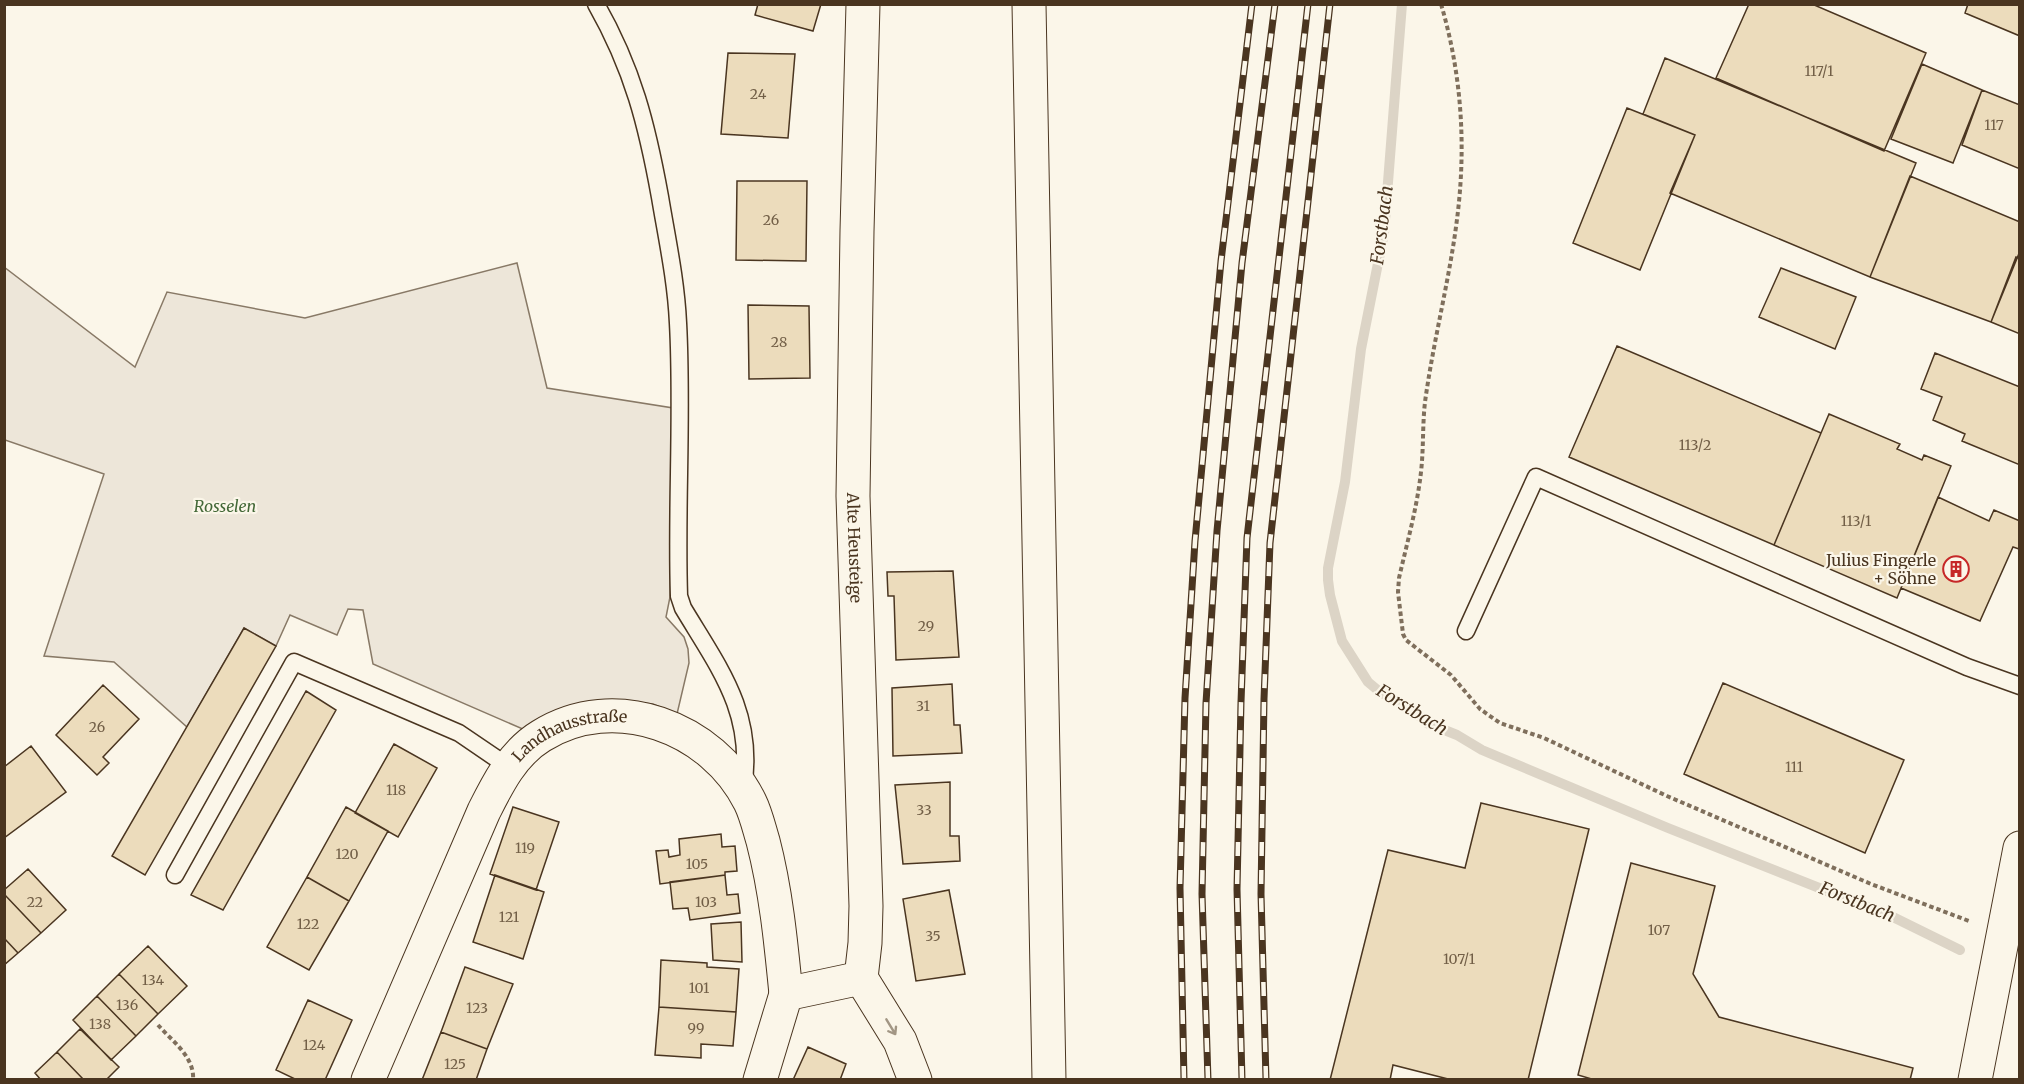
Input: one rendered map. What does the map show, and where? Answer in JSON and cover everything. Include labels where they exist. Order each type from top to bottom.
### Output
[{"type":"street","name":"Alte Heusteige","points":[[861,978],[866,943],[866,906],[853,496],[856,231],[863,4]]},
{"type":"street","points":[[1029,4],[1049,1080]]},
{"type":"street","name":"Landhausstraße","points":[[368,1080],[484,811],[509,766],[532,743],[556,728],[596,717],[632,716],[667,725],[687,736],[725,767],[743,789],[757,820],[774,896],[786,994],[760,1080]]},
{"type":"street","points":[[1975,1080],[2019,848]]},
{"type":"street","points":[[786,994],[861,978],[900,1041],[915,1080]]},
{"type":"lane","points":[[596,4],[616,41],[628,70],[651,144],[675,277],[678,323],[679,596],[683,608],[732,690],[738,708],[747,749],[743,789]]},
{"type":"lane","points":[[1466,631],[1536,477],[1956,662],[2019,686]]},
{"type":"lane","points":[[174,875],[294,662],[459,733],[509,766]]},
{"type":"path","points":[[1441,4],[1451,36],[1459,85],[1462,115],[1461,174],[1454,240],[1426,393],[1419,485],[1399,578],[1398,592],[1403,634],[1406,640],[1451,675],[1480,709],[1500,723],[1544,738],[1667,796],[1871,884],[2004,934]]},
{"type":"path","points":[[158,1025],[188,1057],[194,1070],[193,1080]]},
{"type":"green space","name":"Rosselen","points":[[517,263],[547,388],[673,408],[670,597],[666,617],[684,637],[689,663],[677,714],[653,704],[633,702],[525,730],[373,664],[363,610],[348,609],[337,635],[290,615],[276,646],[244,628],[187,727],[114,662],[44,656],[104,474],[5,440],[4,267],[135,367],[167,292],[305,318]]},
{"type":"building","points":[[758,4],[821,4],[813,31],[755,15]]},
{"type":"building","points":[[1749,4],[1812,4],[1926,53],[1884,151],[1716,78]]},
{"type":"building","points":[[1968,4],[2020,4],[2020,36],[1965,13]]},
{"type":"building","points":[[728,53],[795,54],[788,138],[721,134]]},
{"type":"building","points":[[1665,58],[1916,163],[1870,277],[1670,193],[1695,135],[1643,114]]},
{"type":"building","points":[[1922,64],[1982,90],[1953,163],[1891,139]]},
{"type":"building","points":[[1982,90],[2020,105],[2020,169],[1962,145]]},
{"type":"building","points":[[1627,108],[1695,135],[1640,270],[1573,243]]},
{"type":"building","points":[[1910,176],[2020,222],[2020,251],[1991,322],[1870,277]]},
{"type":"building","points":[[737,181],[807,181],[806,261],[736,260]]},
{"type":"building","points":[[2016,257],[2020,258],[2020,334],[1991,322]]},
{"type":"building","points":[[1781,268],[1856,297],[1835,349],[1759,317]]},
{"type":"building","points":[[748,305],[809,306],[810,378],[749,379]]},
{"type":"building","points":[[1617,346],[1821,433],[1774,545],[1569,457]]},
{"type":"building","points":[[1935,353],[2020,387],[2020,465],[1962,441],[1965,434],[1933,420],[1942,397],[1921,389]]},
{"type":"building","points":[[1829,414],[1900,444],[1897,449],[1922,460],[1924,455],[1951,466],[1897,598],[1774,545]]},
{"type":"building","name":"Julius Fingerle + Söhne","points":[[1938,497],[1989,521],[1994,510],[2020,521],[2019,549],[2013,547],[1980,621],[1901,588]]},
{"type":"building","points":[[953,571],[959,657],[896,660],[894,596],[888,596],[887,572]]},
{"type":"building","points":[[244,628],[276,646],[145,875],[112,856]]},
{"type":"building","points":[[1723,683],[1904,760],[1865,853],[1684,774]]},
{"type":"building","points":[[952,684],[954,725],[960,725],[962,753],[893,756],[892,688]]},
{"type":"building","points":[[103,685],[139,719],[103,757],[109,763],[97,775],[56,735]]},
{"type":"building","points":[[306,691],[336,710],[223,910],[191,895]]},
{"type":"building","points":[[394,744],[437,768],[398,837],[355,813]]},
{"type":"building","points":[[31,746],[66,792],[4,838],[4,767]]},
{"type":"building","points":[[950,782],[950,836],[959,836],[960,861],[903,864],[895,785]]},
{"type":"building","points":[[1481,803],[1589,829],[1528,1080],[1452,1080],[1393,1065],[1390,1080],[1330,1080],[1388,850],[1465,868]]},
{"type":"building","points":[[346,807],[388,831],[349,901],[307,877]]},
{"type":"building","points":[[513,807],[559,822],[536,890],[490,874]]},
{"type":"building","points":[[721,834],[722,847],[735,846],[737,871],[725,872],[725,875],[660,884],[656,851],[668,850],[669,857],[680,855],[679,839]]},
{"type":"building","points":[[1631,863],[1715,886],[1693,974],[1719,1017],[1913,1068],[1910,1080],[1595,1080],[1578,1075]]},
{"type":"building","points":[[28,869],[66,910],[41,933],[4,894],[4,890]]},
{"type":"building","points":[[495,875],[544,892],[523,959],[473,942]]},
{"type":"building","points":[[725,875],[727,895],[738,894],[740,913],[690,920],[688,908],[673,909],[670,882]]},
{"type":"building","points":[[307,877],[349,901],[309,970],[267,947]]},
{"type":"building","points":[[949,890],[965,974],[916,981],[903,899]]},
{"type":"building","points":[[4,894],[41,933],[18,953],[4,938]]},
{"type":"building","points":[[741,922],[742,962],[713,960],[711,924]]},
{"type":"building","points":[[4,938],[18,953],[4,965]]},
{"type":"building","points":[[148,946],[187,986],[158,1014],[119,974]]},
{"type":"building","points":[[661,960],[707,963],[707,967],[739,969],[736,1012],[659,1007]]},
{"type":"building","points":[[465,967],[513,984],[487,1049],[441,1032]]},
{"type":"building","points":[[119,974],[158,1014],[136,1036],[97,996]]},
{"type":"building","points":[[97,996],[136,1036],[111,1060],[73,1020]]},
{"type":"building","points":[[308,1000],[352,1020],[325,1080],[297,1080],[276,1070]]},
{"type":"building","points":[[659,1007],[736,1012],[733,1046],[701,1044],[701,1058],[655,1055]]},
{"type":"building","points":[[80,1029],[119,1067],[106,1080],[84,1080],[57,1052]]},
{"type":"building","points":[[441,1032],[487,1049],[476,1080],[422,1080]]},
{"type":"building","points":[[808,1047],[846,1064],[840,1080],[793,1080]]},
{"type":"building","points":[[57,1052],[84,1080],[41,1080],[35,1073]]},
{"type":"waterway","name":"Forstbach","points":[[1402,4],[1384,233],[1361,349],[1345,482],[1328,568],[1330,595],[1342,641],[1368,682],[1380,692],[1414,711],[1427,723],[1457,735],[1482,750],[1668,828],[1895,918],[1960,950]]},
{"type":"railway","points":[[1184,1080],[1180,888],[1185,698],[1195,541],[1221,261],[1252,4]]},
{"type":"railway","points":[[1208,1080],[1202,894],[1206,703],[1217,531],[1242,263],[1275,4]]},
{"type":"railway","points":[[1242,1080],[1237,889],[1247,538],[1308,4]]},
{"type":"railway","points":[[1266,1080],[1261,894],[1264,699],[1270,543],[1330,4]]},
{"type":"place","name":"Julius Fingerle + Söhne","points":[[1956,569]]}]
